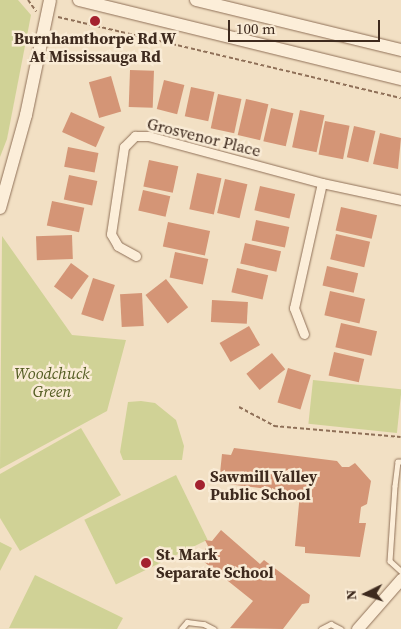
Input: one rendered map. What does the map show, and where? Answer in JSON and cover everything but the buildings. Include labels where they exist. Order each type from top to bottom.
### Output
[{"type":"main road","points":[[0,208],[26,115],[50,0]]},
{"type":"main road","points":[[79,0],[401,78]]},
{"type":"main road","points":[[196,0],[401,50]]},
{"type":"street","name":"Grosvenor Place","points":[[136,256],[118,246],[111,234],[124,147],[134,136],[148,136],[322,184],[401,200]]},
{"type":"street","points":[[304,334],[294,308],[322,184]]},
{"type":"street","points":[[357,629],[401,579]]},
{"type":"lane","points":[[401,462],[398,462],[394,493],[390,561],[401,571]]},
{"type":"lane","points":[[181,629],[187,622],[204,624],[214,629]]},
{"type":"lane","points":[[321,629],[331,624],[341,629]]},
{"type":"path","points":[[28,0],[33,10]]},
{"type":"path","points":[[54,17],[401,98]]},
{"type":"path","points":[[239,408],[274,426],[401,437]]},
{"type":"green space","points":[[0,0],[18,0],[31,15],[7,139],[0,157]]},
{"type":"green space","name":"Woodchuck Green","points":[[2,236],[72,335],[126,340],[107,411],[0,469]]},
{"type":"green space","points":[[313,380],[401,389],[397,433],[308,424]]},
{"type":"green space","points":[[128,402],[155,403],[176,420],[184,446],[182,460],[123,460],[120,452]]},
{"type":"green space","points":[[81,428],[121,495],[20,551],[0,518],[0,474]]},
{"type":"green space","points":[[176,475],[208,540],[116,584],[84,520]]},
{"type":"green space","points":[[0,542],[12,548],[0,571]]},
{"type":"green space","points":[[35,575],[123,618],[117,629],[9,628]]},
{"type":"place","name":"Burnhamthorpe Rd W At Mississauga Rd","points":[[95,21]]},
{"type":"place","name":"Sawmill Valley Public School","points":[[200,485]]},
{"type":"place","name":"St. Mark Separate School","points":[[146,563]]}]
